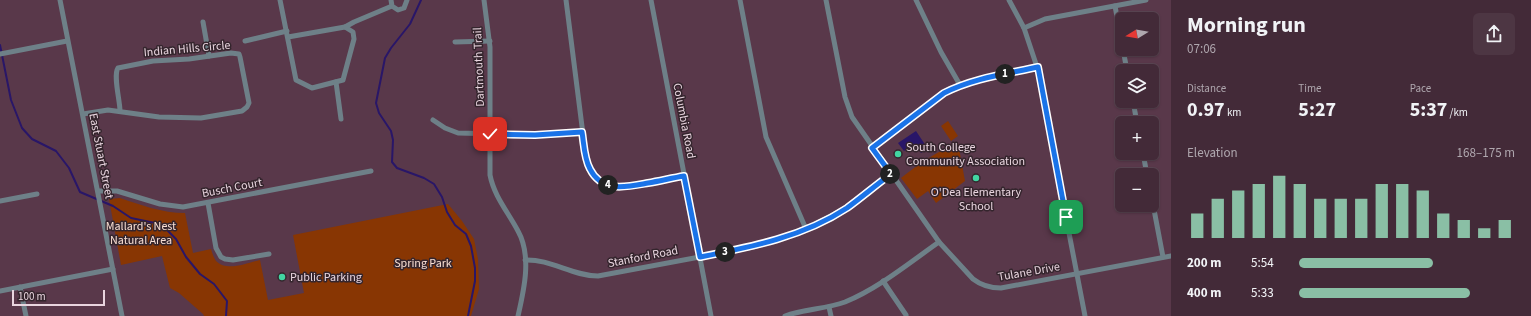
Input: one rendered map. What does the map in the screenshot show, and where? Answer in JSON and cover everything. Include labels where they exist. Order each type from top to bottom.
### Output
[{"type":"street","name":"East Stuart Street","points":[[60,0],[122,316]]},
{"type":"street","points":[[280,0],[296,80],[312,88],[343,80],[354,39],[353,32],[346,27]]},
{"type":"street","points":[[288,38],[346,27],[391,3],[396,10],[401,10],[406,6],[407,0]]},
{"type":"street","name":"Dartmouth Trail","points":[[484,0],[490,41],[489,168],[492,184],[519,232],[525,260],[525,273],[518,316]]},
{"type":"street","points":[[566,0],[582,132],[586,158],[590,170],[604,184],[624,187],[684,176]]},
{"type":"street","name":"Columbia Road","points":[[651,0],[711,316]]},
{"type":"street","points":[[740,0],[766,137],[806,229]]},
{"type":"street","name":"Tulane Drive","points":[[826,0],[848,107],[856,124],[939,242],[973,279],[992,288],[1001,288],[1171,256]]},
{"type":"street","points":[[916,0],[941,52],[960,85]]},
{"type":"street","points":[[1009,0],[1024,28],[1038,67],[1085,316]]},
{"type":"street","points":[[1024,28],[1045,19],[1146,0]]},
{"type":"street","points":[[1115,6],[1116,12]]},
{"type":"street","points":[[203,22],[210,56]]},
{"type":"street","points":[[245,41],[286,31]]},
{"type":"street","points":[[0,54],[67,41]]},
{"type":"street","points":[[455,42],[490,41]]},
{"type":"street","name":"Indian Hills Circle","points":[[83,114],[108,110],[159,118],[184,119],[242,111],[249,103],[239,54],[231,52],[210,56],[153,60],[118,68],[116,75],[120,111]]},
{"type":"street","points":[[872,148],[944,93],[960,85],[1038,67]]},
{"type":"street","points":[[336,82],[341,119]]},
{"type":"street","points":[[434,120],[444,128],[458,133],[535,135],[582,132]]},
{"type":"street","name":"Busch Court","points":[[98,192],[117,191],[160,204],[191,206],[371,171]]},
{"type":"street","name":"Stanford Road","points":[[525,260],[543,261],[581,274],[594,276],[753,247],[806,229],[846,208],[891,174]]},
{"type":"street","points":[[0,201],[37,194]]},
{"type":"street","points":[[208,203],[216,248],[221,257],[233,260],[269,254]]},
{"type":"street","points":[[1155,212],[1164,257]]},
{"type":"street","points":[[785,316],[829,307],[854,298],[883,281],[939,242]]},
{"type":"street","points":[[0,290],[113,269]]},
{"type":"street","points":[[883,281],[906,314]]},
{"type":"street","points":[[20,287],[26,316]]},
{"type":"street","points":[[829,307],[831,316]]},
{"type":"green space","points":[[948,121],[958,136],[951,141],[941,126]]},
{"type":"green space","points":[[958,143],[965,181],[936,203],[928,191],[917,199],[901,178],[928,158]]},
{"type":"green space","name":"Spring Park","points":[[120,198],[160,210],[185,213],[193,253],[211,249],[216,261],[226,266],[237,266],[260,260],[268,300],[304,293],[293,235],[448,204],[474,239],[478,259],[479,289],[471,316],[204,316],[179,293],[170,288],[162,256],[121,265],[109,199]]},
{"type":"shaded area","points":[[916,131],[928,149],[921,153],[914,144],[904,151],[898,143]]},
{"type":"waterway","points":[[421,0],[410,24],[385,58],[376,103],[379,113],[391,131],[393,140],[392,162],[397,168],[424,178],[434,184],[455,225],[466,234],[471,246],[475,268],[475,281],[468,316]]},
{"type":"waterway","points":[[0,45],[11,100],[22,128],[32,139],[56,151],[69,168],[80,192],[113,206],[131,218],[155,223],[167,230],[176,239],[186,257],[200,274],[214,284],[227,301],[226,316]]},
{"type":"place","name":"South College Community Association","points":[[898,154]]},
{"type":"place","name":"O'Dea Elementary School","points":[[976,178]]},
{"type":"place","name":"Public Parking","points":[[282,277]]},
{"type":"route","points":[[490,134],[535,135],[582,132],[586,158],[590,170],[599,181],[618,188],[684,176],[700,257],[753,247],[770,242],[806,229],[846,208],[891,174],[872,148],[944,93],[957,86],[972,81],[1038,67],[1066,217]]},
{"type":"park label","name":"Mallard's Nest Natural Area","points":[[141,233]]}]
